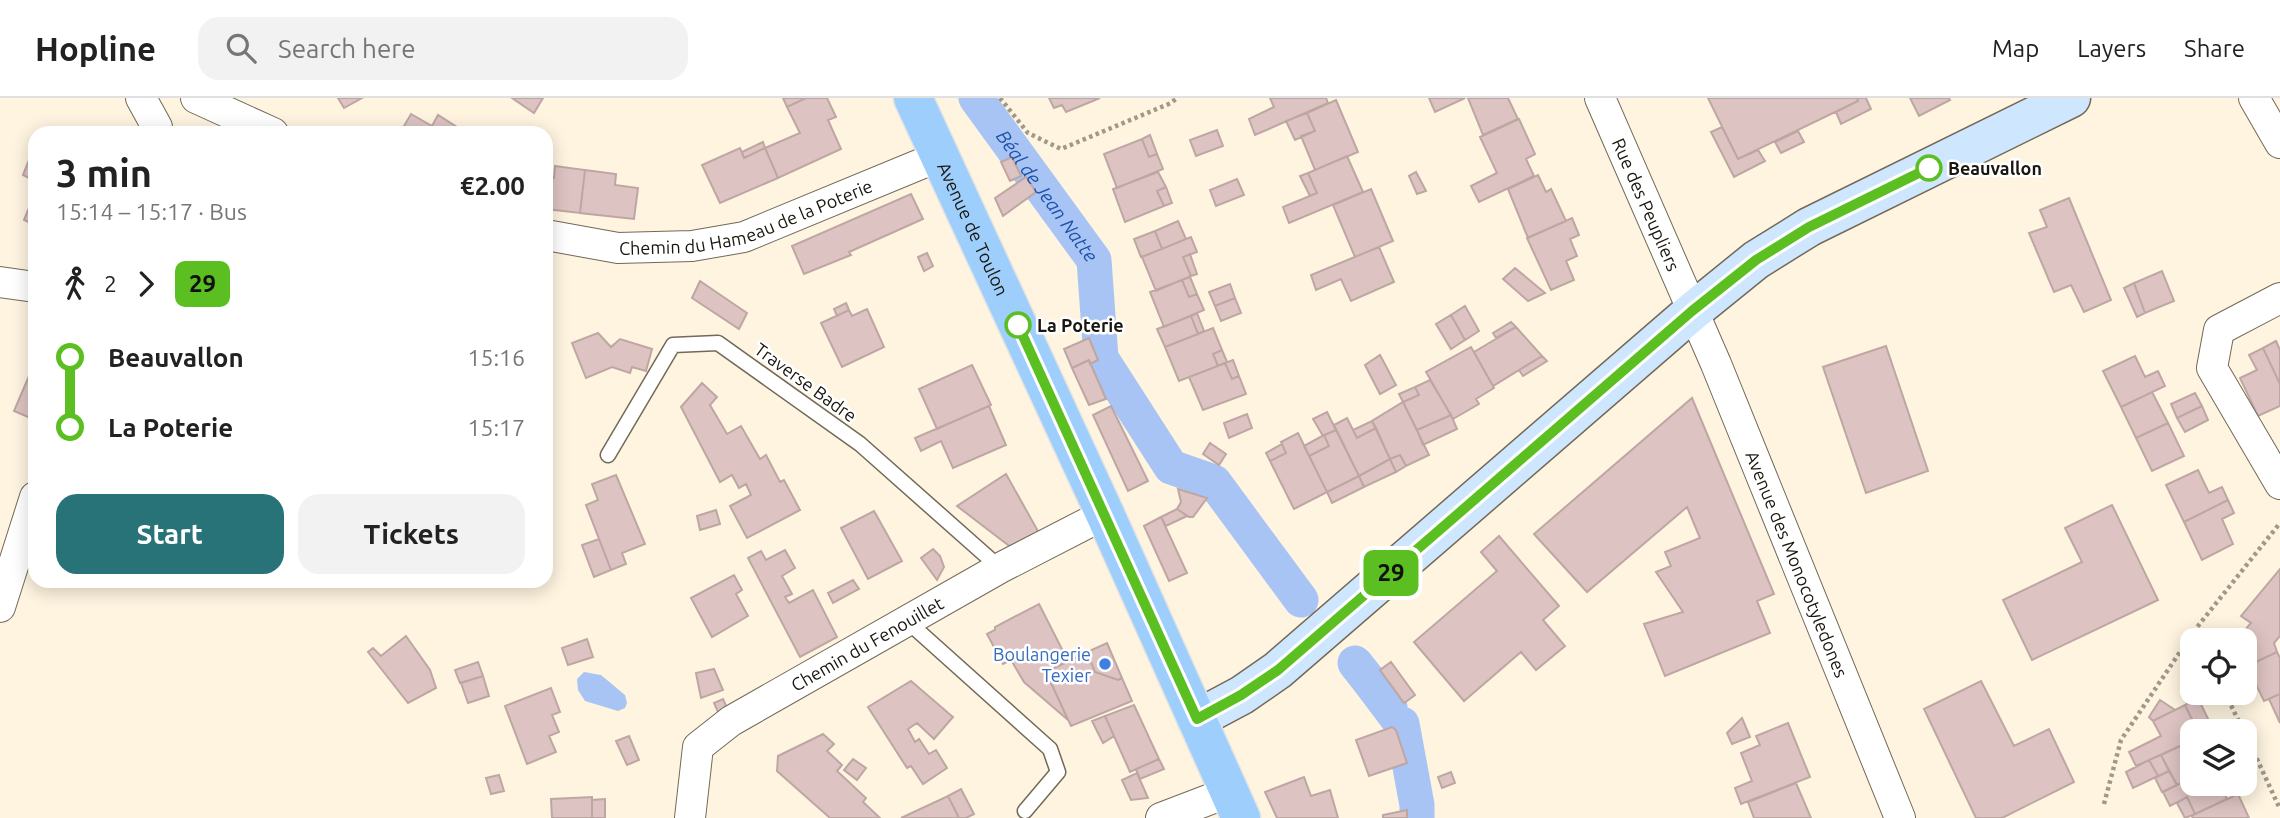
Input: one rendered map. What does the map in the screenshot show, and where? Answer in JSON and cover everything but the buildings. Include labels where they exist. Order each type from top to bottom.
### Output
[{"type":"main road","name":"Avenue de Toulon","points":[[913,98],[1105,514],[1235,805]]},
{"type":"street","points":[[141,98],[156,126]]},
{"type":"street","points":[[196,98],[258,126]]},
{"type":"street","name":"Rue des Peupliers","points":[[1600,98],[1692,311]]},
{"type":"street","points":[[1197,719],[1241,695],[1278,670],[1692,311],[1756,260],[1809,227],[2071,98]]},
{"type":"street","points":[[2254,98],[2280,143]]},
{"type":"street","name":"Chemin du Hameau de la Poterie","points":[[553,236],[618,248],[692,246],[744,237],[940,156]]},
{"type":"street","points":[[0,282],[28,286]]},
{"type":"street","points":[[2280,298],[2219,330],[2212,368],[2280,484]]},
{"type":"street","name":"Avenue des Monocotyledones","points":[[1692,311],[1900,818]]},
{"type":"street","name":"Chemin du Fenouillet","points":[[690,818],[698,747],[731,721],[1000,568],[1105,514]]},
{"type":"street","points":[[0,607],[28,519]]},
{"type":"street","points":[[1161,818],[1235,805]]},
{"type":"lane","name":"Traverse Badre","points":[[608,455],[673,345],[718,343],[860,444],[1000,568]]},
{"type":"lane","points":[[906,621],[1050,749],[1058,772],[1025,811]]},
{"type":"path","points":[[1000,98],[1028,133],[1061,149],[1171,103],[1177,98]]},
{"type":"path","points":[[2196,628],[2280,523]]},
{"type":"path","points":[[2104,804],[2121,740],[2180,652]]},
{"type":"path","points":[[2257,758],[2280,808]]},
{"type":"water","points":[[1364,655],[1378,672],[1370,678],[1360,666],[1353,672],[1392,727],[1384,730],[1342,674]]},
{"type":"water","points":[[584,672],[601,675],[625,695],[625,708],[618,711],[585,701],[578,690],[577,679]]},
{"type":"waterway","name":"Béal de Jean Natte","points":[[976,98],[1094,260],[1101,358],[1171,467],[1214,482],[1301,600]]},
{"type":"waterway","name":"Béal de Jean Natte","points":[[1355,663],[1390,707]]},
{"type":"waterway","name":"Béal de Jean Natte","points":[[1402,724],[1417,818]]},
{"type":"bus line","name":"29","points":[[1018,325],[1197,719],[1241,695],[1278,670],[1692,311],[1756,260],[1809,227],[1929,168]]},
{"type":"place","name":"Beauvallon","points":[[1929,168]]},
{"type":"place","name":"La Poterie","points":[[1018,325]]},
{"type":"place","name":"Boulangerie Texier","points":[[1105,664]]}]
